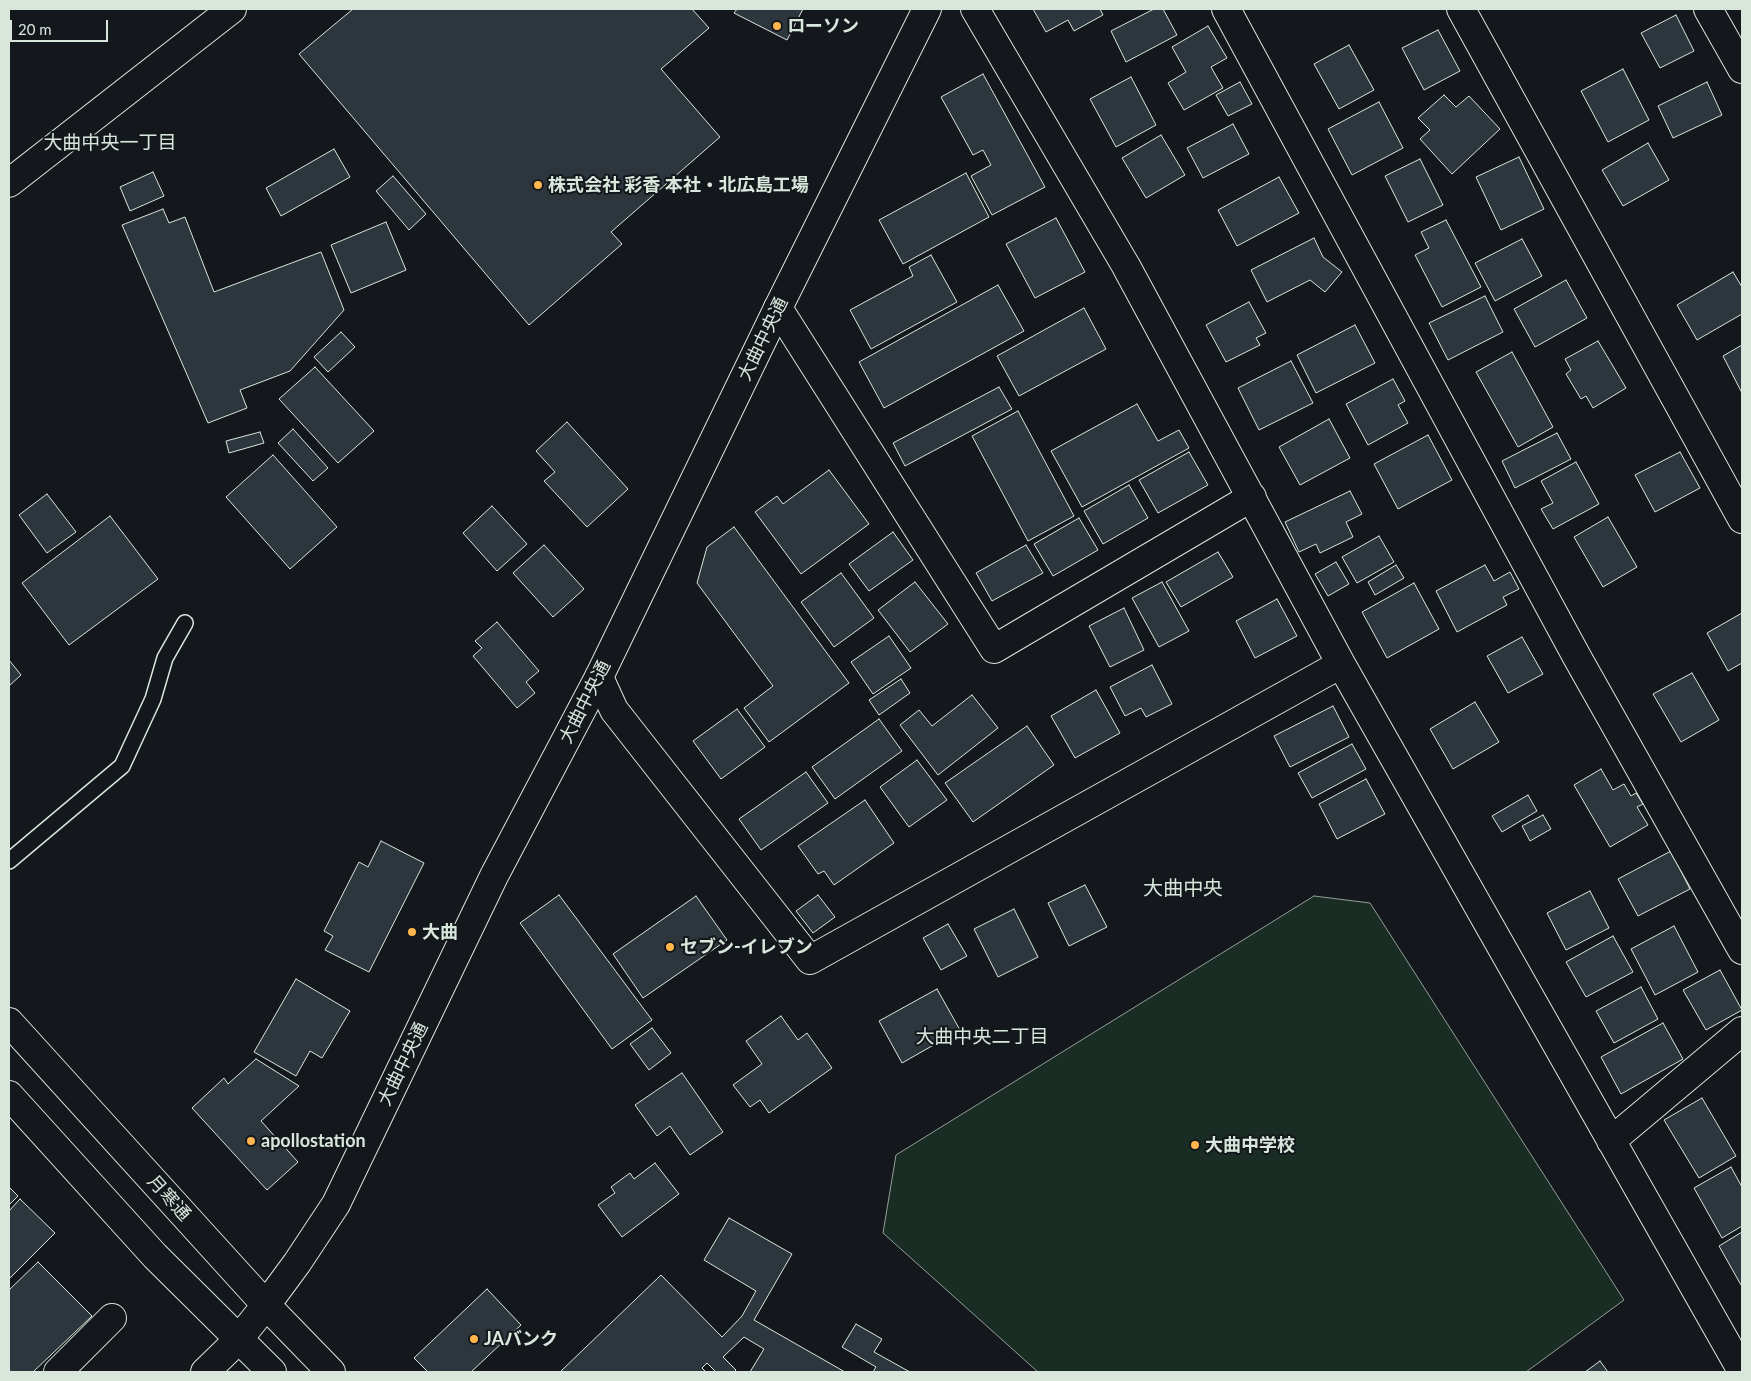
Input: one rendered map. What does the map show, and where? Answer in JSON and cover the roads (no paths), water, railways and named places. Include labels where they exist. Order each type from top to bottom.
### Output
[{"type":"main road","points":[[9,183],[232,9]]},
{"type":"main road","name":"大曲中央通","points":[[205,1372],[238,1340],[266,1305],[336,1204],[494,876],[599,677],[778,308],[927,9]]},
{"type":"main road","points":[[976,9],[1126,266],[1342,664],[1742,1370]]},
{"type":"main road","points":[[1226,9],[1577,657],[1742,950]]},
{"type":"main road","points":[[1461,9],[1738,500]]},
{"type":"main road","points":[[1708,9],[1742,70]]},
{"type":"main road","points":[[778,308],[994,649],[1252,497]]},
{"type":"main road","points":[[599,677],[614,710],[810,960],[1342,664]]},
{"type":"main road","name":"月寒通","points":[[9,1022],[266,1305],[331,1372]]},
{"type":"main road","points":[[1611,1141],[1742,1032]]},
{"type":"main road","points":[[9,1095],[155,1256],[272,1372]]},
{"type":"main road","points":[[58,1372],[112,1318]]},
{"type":"lane","points":[[9,861],[122,766],[153,699],[165,658],[186,623]]},
{"type":"place","name":"ローソン","points":[[777,26]]},
{"type":"place","name":"株式会社 彩香 本社・北広島工場","points":[[538,185]]},
{"type":"place","name":"大曲","points":[[412,932]]},
{"type":"place","name":"セブン-イレブン","points":[[670,947]]},
{"type":"place","name":"apollostation","points":[[251,1141]]},
{"type":"place","name":"大曲中学校","points":[[1195,1145]]},
{"type":"place","name":"JAバンク","points":[[474,1339]]},
{"type":"district","name":"大曲中央一丁目","points":[[110,143]]},
{"type":"district","name":"大曲中央","points":[[1183,889]]},
{"type":"district","name":"大曲中央二丁目","points":[[982,1037]]}]
